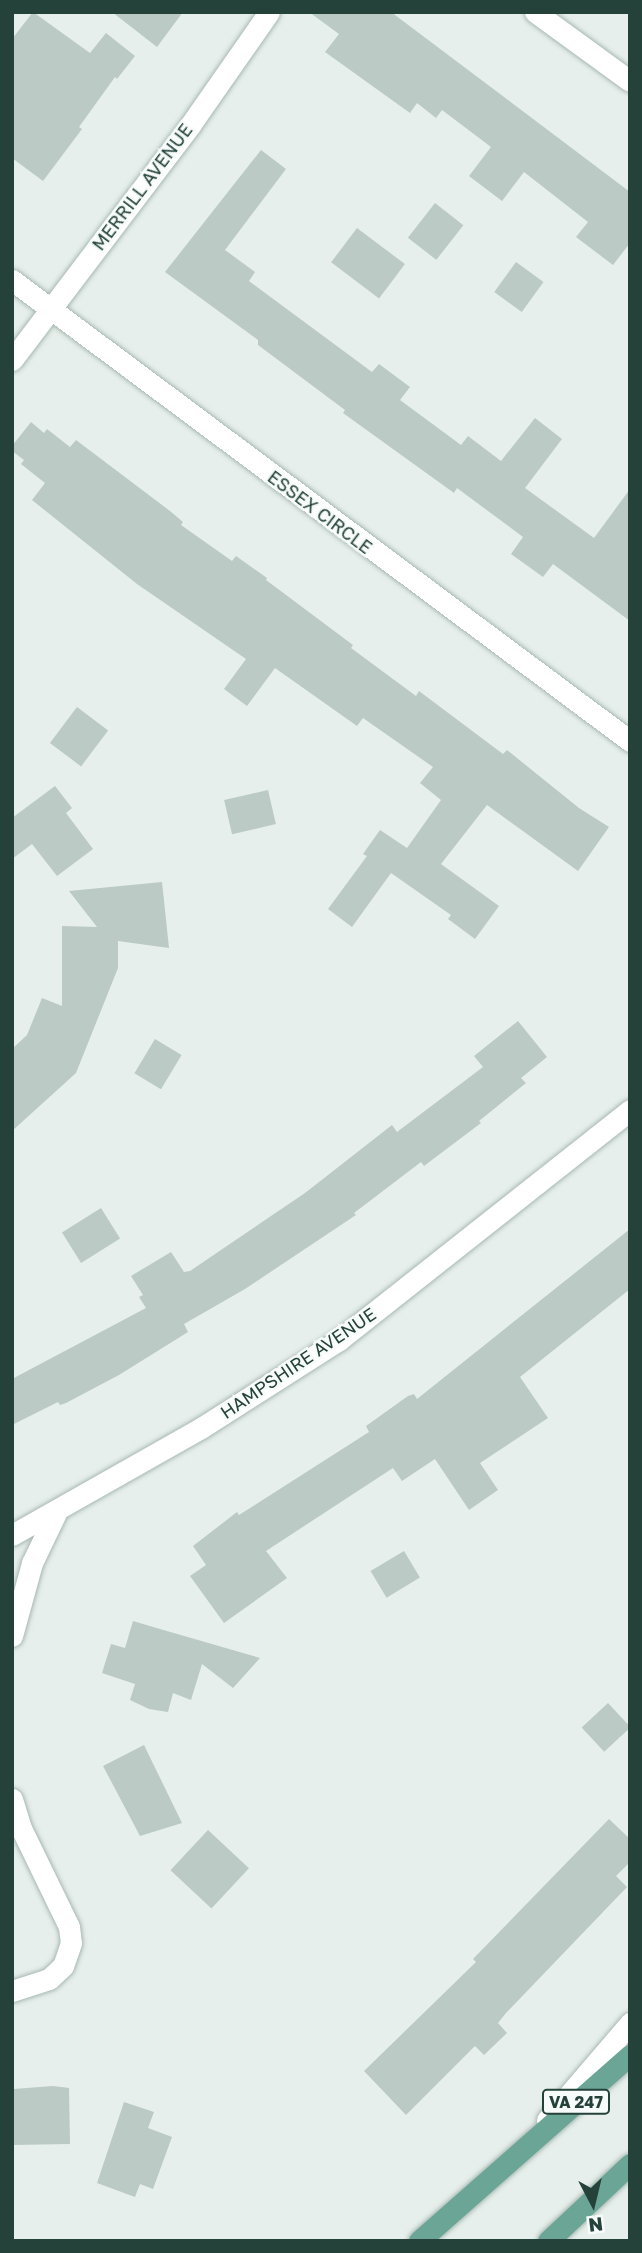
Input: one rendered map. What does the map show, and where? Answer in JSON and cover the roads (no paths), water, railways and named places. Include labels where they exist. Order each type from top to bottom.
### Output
[{"type":"main road","name":"VA 247","points":[[430,2237],[521,2150],[630,2055]]},
{"type":"main road","points":[[548,2241],[630,2164]]},
{"type":"street","name":"MERRILL AVENUE","points":[[12,360],[191,124],[269,12]]},
{"type":"street","points":[[535,12],[630,81]]},
{"type":"street","name":"ESSEX CIRCLE","points":[[12,280],[405,576],[630,741]]},
{"type":"street","name":"HAMPSHIRE AVENUE","points":[[12,1535],[56,1513],[201,1428],[339,1340],[630,1110]]},
{"type":"street","points":[[12,1636],[32,1563],[56,1513]]},
{"type":"street","points":[[12,1799],[21,1828],[69,1927],[71,1943],[63,1966],[48,1979],[12,1992]]},
{"type":"street","points":[[521,2150],[630,2023]]}]
